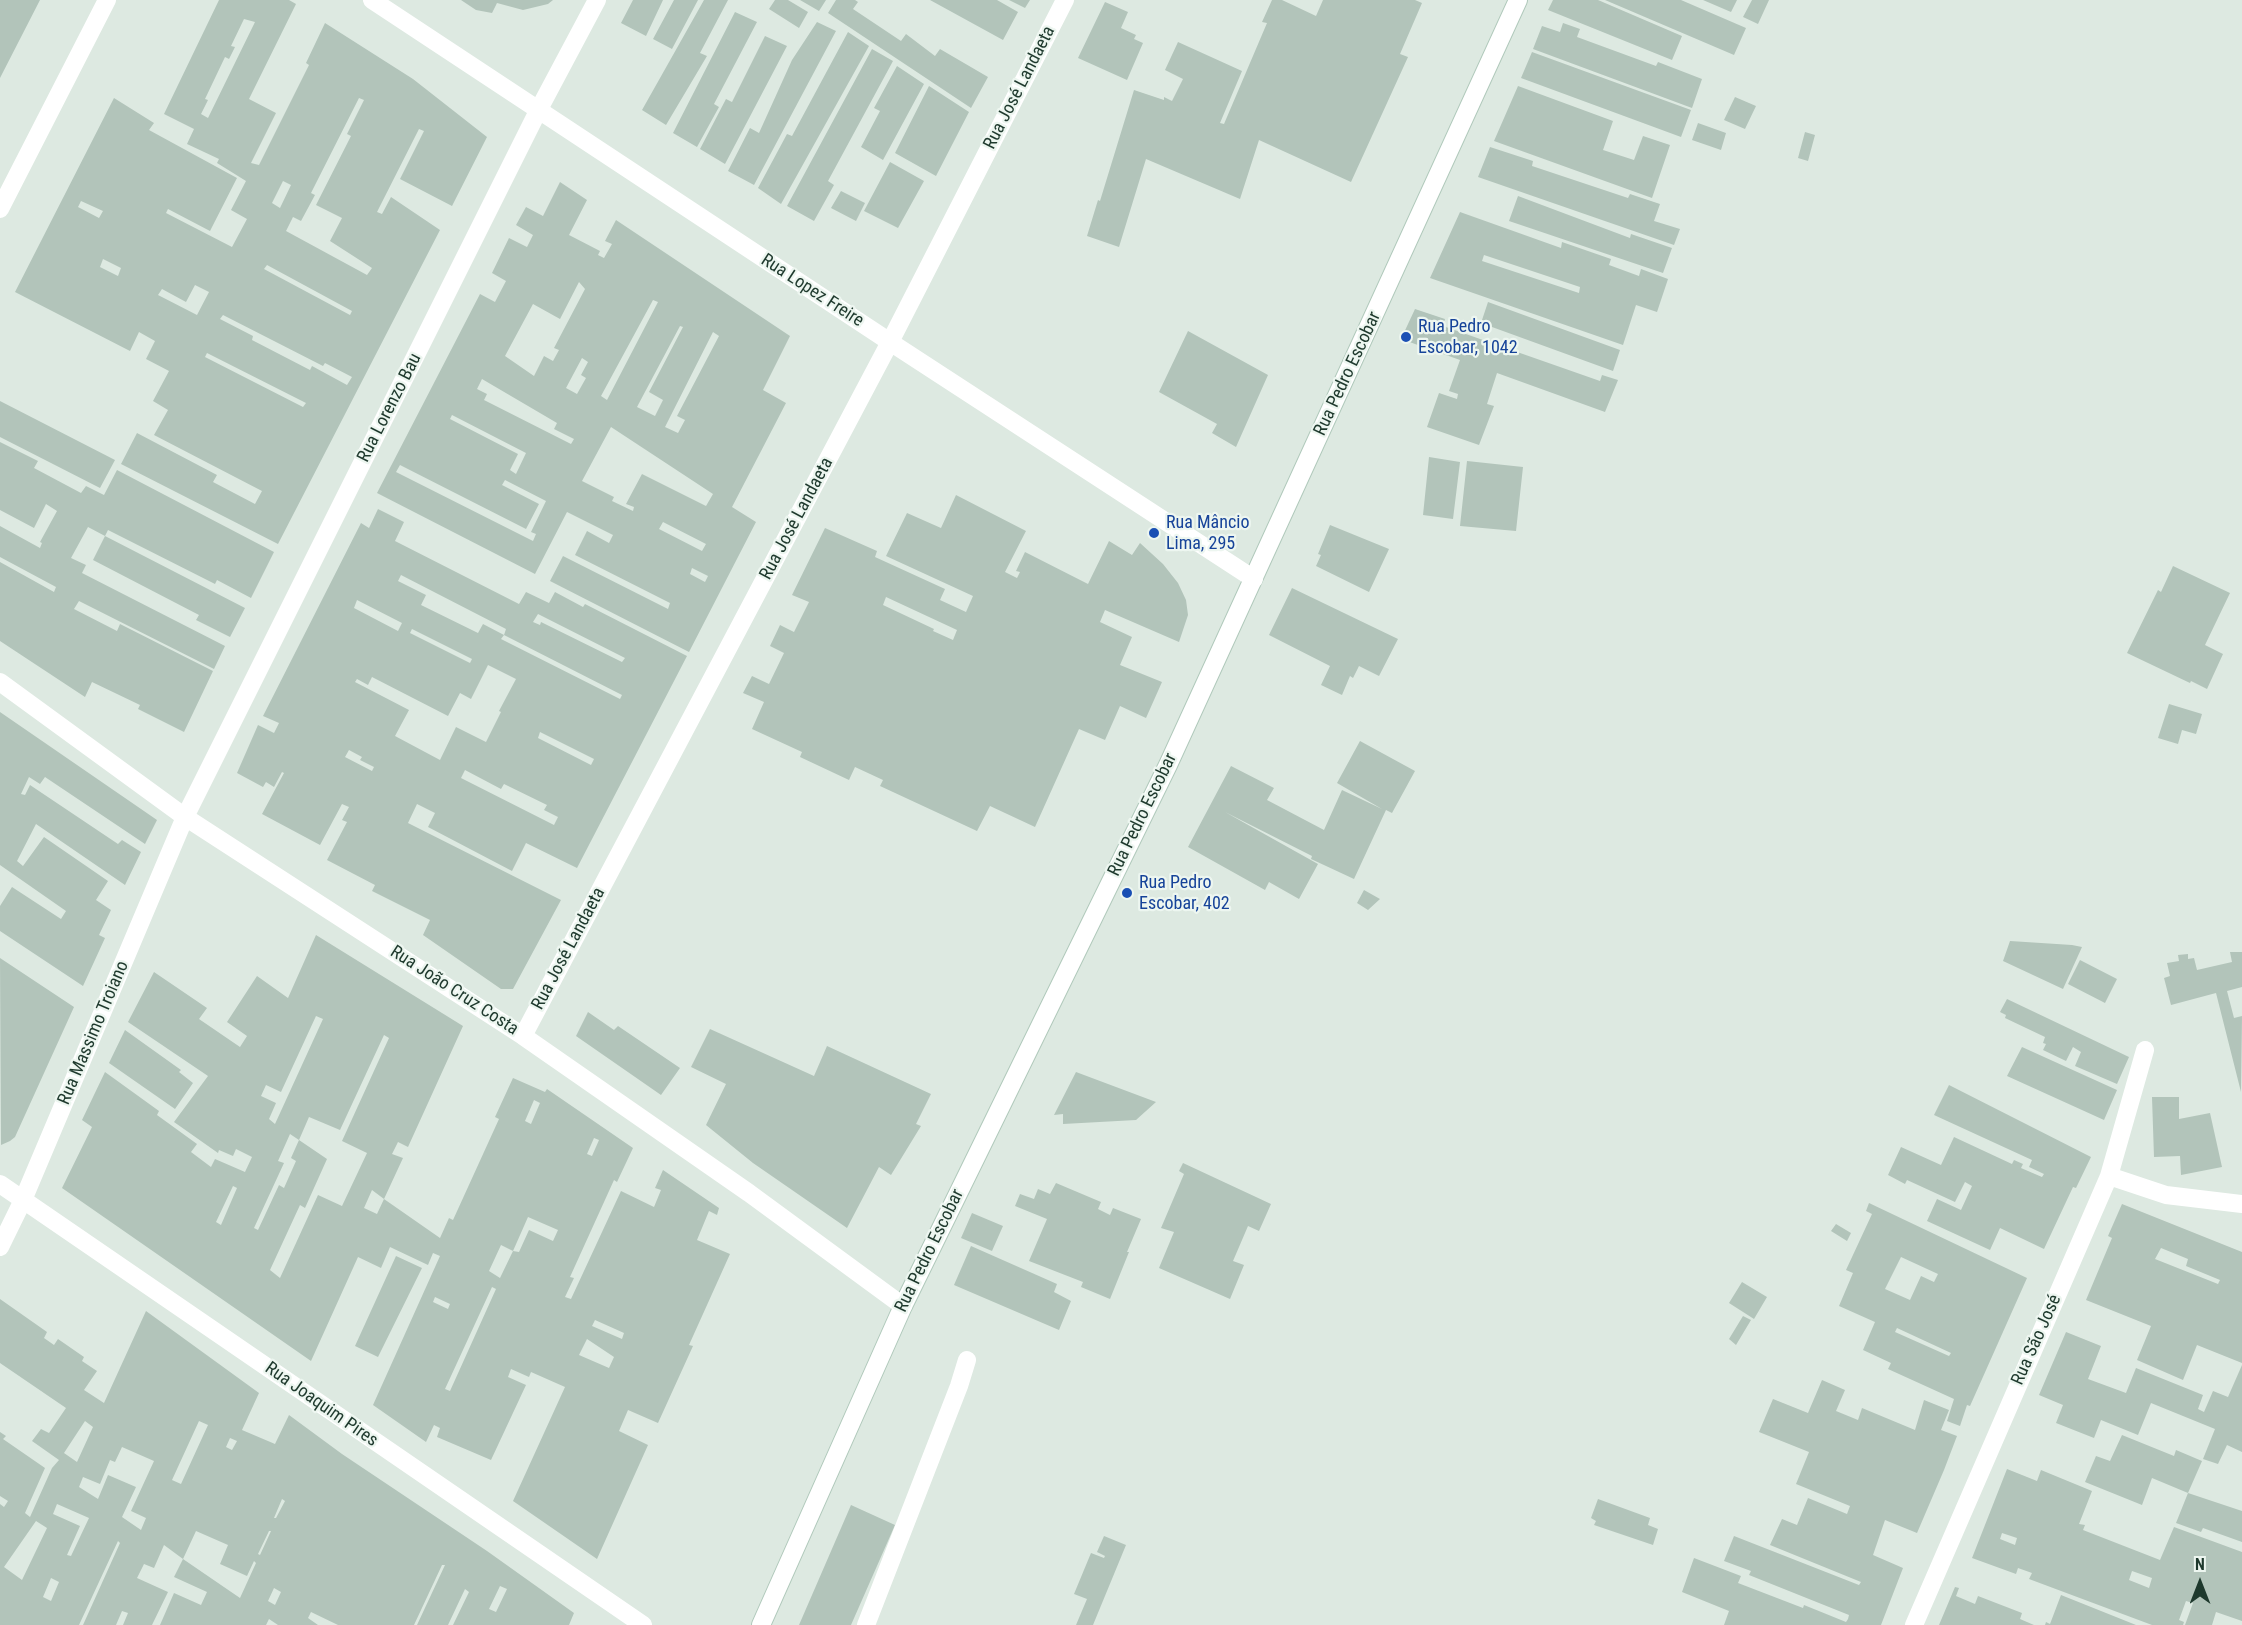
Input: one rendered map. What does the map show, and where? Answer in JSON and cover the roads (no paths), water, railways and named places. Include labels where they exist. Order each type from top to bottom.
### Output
[{"type":"street","points":[[0,209],[107,0]]},
{"type":"street","name":"Rua Lopez Freire","points":[[372,0],[1254,579]]},
{"type":"street","name":"Rua Lorenzo Bau","points":[[185,818],[538,111],[597,0]]},
{"type":"street","name":"Rua José Landaeta","points":[[524,1036],[890,342],[1065,0]]},
{"type":"street","name":"Rua Pedro Escobar","points":[[761,1625],[903,1306],[1168,765],[1518,0]]},
{"type":"street","name":"Rua João Cruz Costa","points":[[0,682],[185,818],[524,1036],[749,1193],[903,1306]]},
{"type":"street","name":"Rua Massimo Troiano","points":[[0,1247],[23,1200],[185,818]]},
{"type":"street","name":"Rua São José","points":[[1914,1625],[2109,1176],[2145,1050]]},
{"type":"street","points":[[2109,1176],[2166,1195],[2242,1204]]},
{"type":"street","name":"Rua Joaquim Pires","points":[[0,1184],[643,1625]]},
{"type":"street","points":[[866,1625],[967,1360]]},
{"type":"place","name":"Rua Pedro Escobar, 1042","points":[[1406,337]]},
{"type":"place","name":"Rua Mâncio Lima, 295","points":[[1154,533]]},
{"type":"place","name":"Rua Pedro Escobar, 402","points":[[1127,893]]}]
